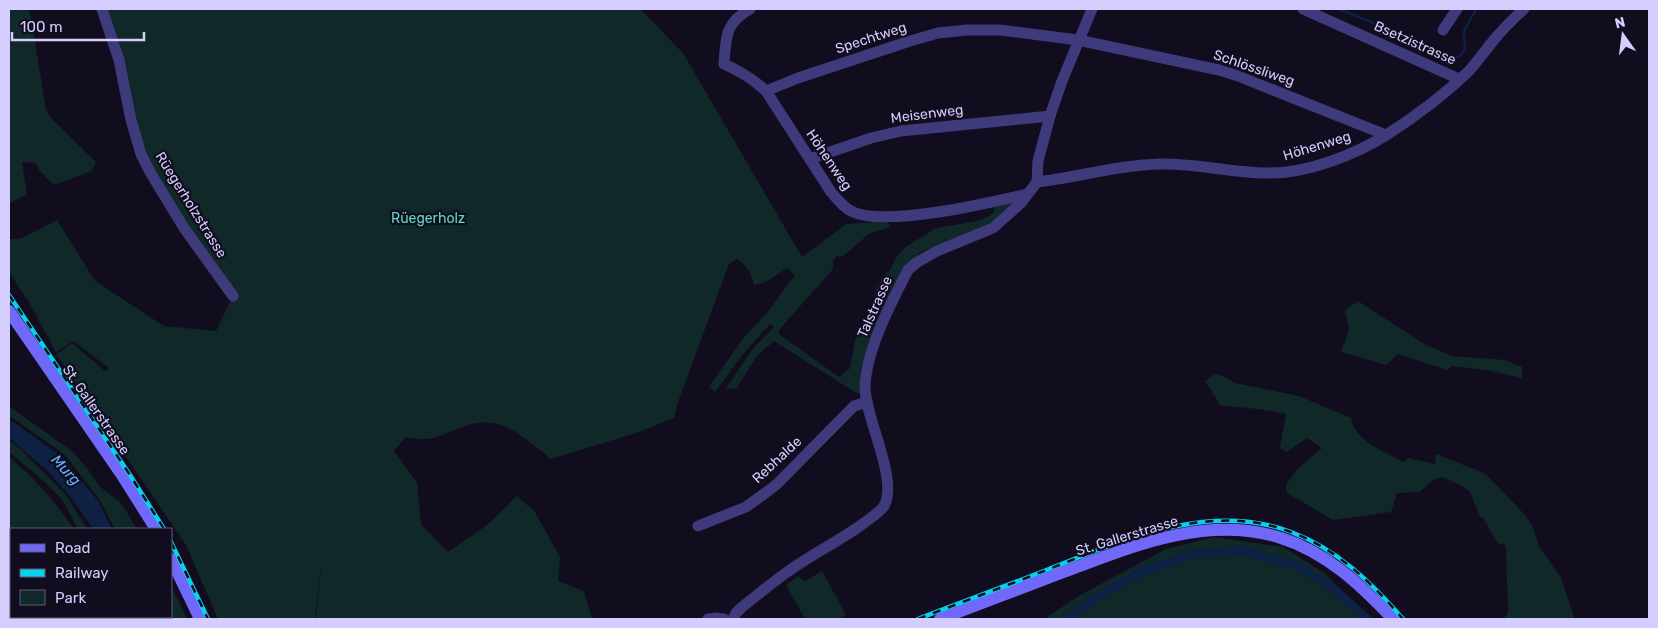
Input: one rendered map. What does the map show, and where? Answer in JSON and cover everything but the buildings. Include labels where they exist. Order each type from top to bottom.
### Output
[{"type":"main road","name":"St. Gallerstrasse","points":[[9,311],[110,457],[155,528]]},
{"type":"main road","name":"St. Gallerstrasse","points":[[940,619],[1100,558],[1148,542],[1190,532],[1228,530],[1268,534],[1288,540],[1310,550],[1341,569],[1393,619]]},
{"type":"main road","points":[[172,561],[200,619]]},
{"type":"street","name":"Rüegerholzstrasse","points":[[102,9],[119,60],[132,120],[144,160],[184,228],[233,296]]},
{"type":"street","name":"Höhenweg","points":[[750,9],[731,24],[726,35],[724,64],[742,72],[766,91],[831,192],[853,212],[866,216],[885,218],[922,214],[1027,194]]},
{"type":"street","points":[[1038,182],[1038,161],[1050,116],[1078,40],[1092,9]]},
{"type":"street","name":"Bsetzistrasse","points":[[1303,9],[1459,79]]},
{"type":"street","points":[[1443,30],[1457,9]]},
{"type":"street","name":"Höhenweg","points":[[1038,182],[1060,180],[1117,168],[1162,164],[1281,173],[1347,155],[1386,135],[1442,94],[1469,70],[1508,24],[1524,9]]},
{"type":"street","name":"Spechtweg","points":[[766,91],[798,78],[910,40],[938,34],[967,30],[1000,30],[1078,40]]},
{"type":"street","name":"Schlössliweg","points":[[1078,40],[1210,68],[1238,76],[1386,135]]},
{"type":"street","name":"Meisenweg","points":[[810,159],[872,138],[901,131],[1050,116]]},
{"type":"street","name":"Talstrasse","points":[[733,619],[742,607],[792,569],[844,537],[884,506],[887,487],[883,461],[867,402],[866,378],[872,351],[908,270],[936,251],[994,228],[1021,203],[1038,182]]},
{"type":"street","name":"Rebhalde","points":[[698,526],[756,500],[777,484],[854,406],[867,402]]},
{"type":"street","points":[[708,619],[724,619]]},
{"type":"green space","points":[[9,9],[28,9],[31,17],[46,110],[51,118],[96,162],[92,171],[54,185],[35,163],[22,162],[27,194],[9,205]]},
{"type":"green space","name":"Rüegerholz","points":[[102,9],[640,9],[683,53],[802,257],[846,224],[887,221],[890,227],[869,234],[842,257],[837,256],[833,260],[833,269],[779,330],[779,334],[839,377],[850,368],[856,336],[870,312],[877,287],[890,270],[895,259],[907,246],[936,228],[978,221],[994,212],[995,204],[1019,198],[990,224],[921,252],[906,266],[895,283],[869,340],[860,373],[861,386],[858,394],[774,341],[757,356],[736,389],[726,388],[754,347],[774,327],[770,324],[744,353],[715,392],[709,387],[742,340],[769,310],[795,275],[787,268],[766,282],[754,285],[748,270],[737,259],[729,264],[678,402],[674,418],[639,432],[551,459],[516,432],[492,423],[470,424],[430,438],[406,437],[394,451],[417,483],[421,524],[448,552],[487,525],[517,496],[535,512],[560,557],[558,581],[584,591],[592,619],[316,619],[322,558],[315,619],[218,619],[186,545],[56,354],[72,343],[105,371],[109,368],[73,341],[56,352],[30,304],[9,272],[9,239],[20,239],[57,220],[95,281],[164,326],[216,331],[233,296],[150,172]]},
{"type":"green space","points":[[1358,301],[1424,344],[1452,356],[1505,360],[1522,367],[1522,378],[1487,370],[1452,366],[1447,370],[1398,354],[1386,365],[1341,352],[1349,330],[1345,310]]},
{"type":"green space","points":[[1215,374],[1235,383],[1299,396],[1351,418],[1353,426],[1364,439],[1380,450],[1404,462],[1408,458],[1435,464],[1436,454],[1486,474],[1526,516],[1533,527],[1539,546],[1561,578],[1575,619],[1504,619],[1508,612],[1506,549],[1504,543],[1499,545],[1483,518],[1480,517],[1470,492],[1462,486],[1442,477],[1435,479],[1419,492],[1397,493],[1391,512],[1333,520],[1287,493],[1286,485],[1298,468],[1322,448],[1307,438],[1287,452],[1280,448],[1286,414],[1254,408],[1221,406],[1205,381]]},
{"type":"green space","points":[[9,406],[73,452],[100,487],[121,503],[136,528],[114,528],[99,499],[65,455],[9,416]]},
{"type":"green space","points":[[9,441],[18,447],[66,495],[86,528],[77,528],[61,498],[9,452]]},
{"type":"green space","points":[[9,457],[44,491],[73,528],[9,527]]},
{"type":"green space","points":[[1214,537],[1283,547],[1326,574],[1366,619],[1044,619],[1082,594],[1166,549]]},
{"type":"green space","points":[[9,546],[10,618],[83,619],[9,619]]},
{"type":"green space","points":[[822,571],[846,615],[839,619],[805,619],[786,585],[798,576],[805,581]]},
{"type":"green space","points":[[172,587],[187,619],[154,619],[172,618]]},
{"type":"water","name":"Murg","points":[[9,419],[62,457],[98,501],[112,528],[92,528],[73,500],[48,471],[9,438]]},
{"type":"waterway","points":[[1340,9],[1401,35],[1433,54],[1450,59],[1460,56],[1465,49],[1464,31],[1476,9]]},
{"type":"waterway","points":[[1066,619],[1103,593],[1144,571],[1193,554],[1244,551],[1298,566],[1334,589],[1367,619]]},
{"type":"railway","points":[[9,295],[163,528]]},
{"type":"railway","points":[[918,619],[1137,536],[1199,522],[1230,521],[1260,524],[1291,532],[1324,548],[1353,568],[1403,619]]},
{"type":"railway","points":[[172,544],[208,619]]}]
